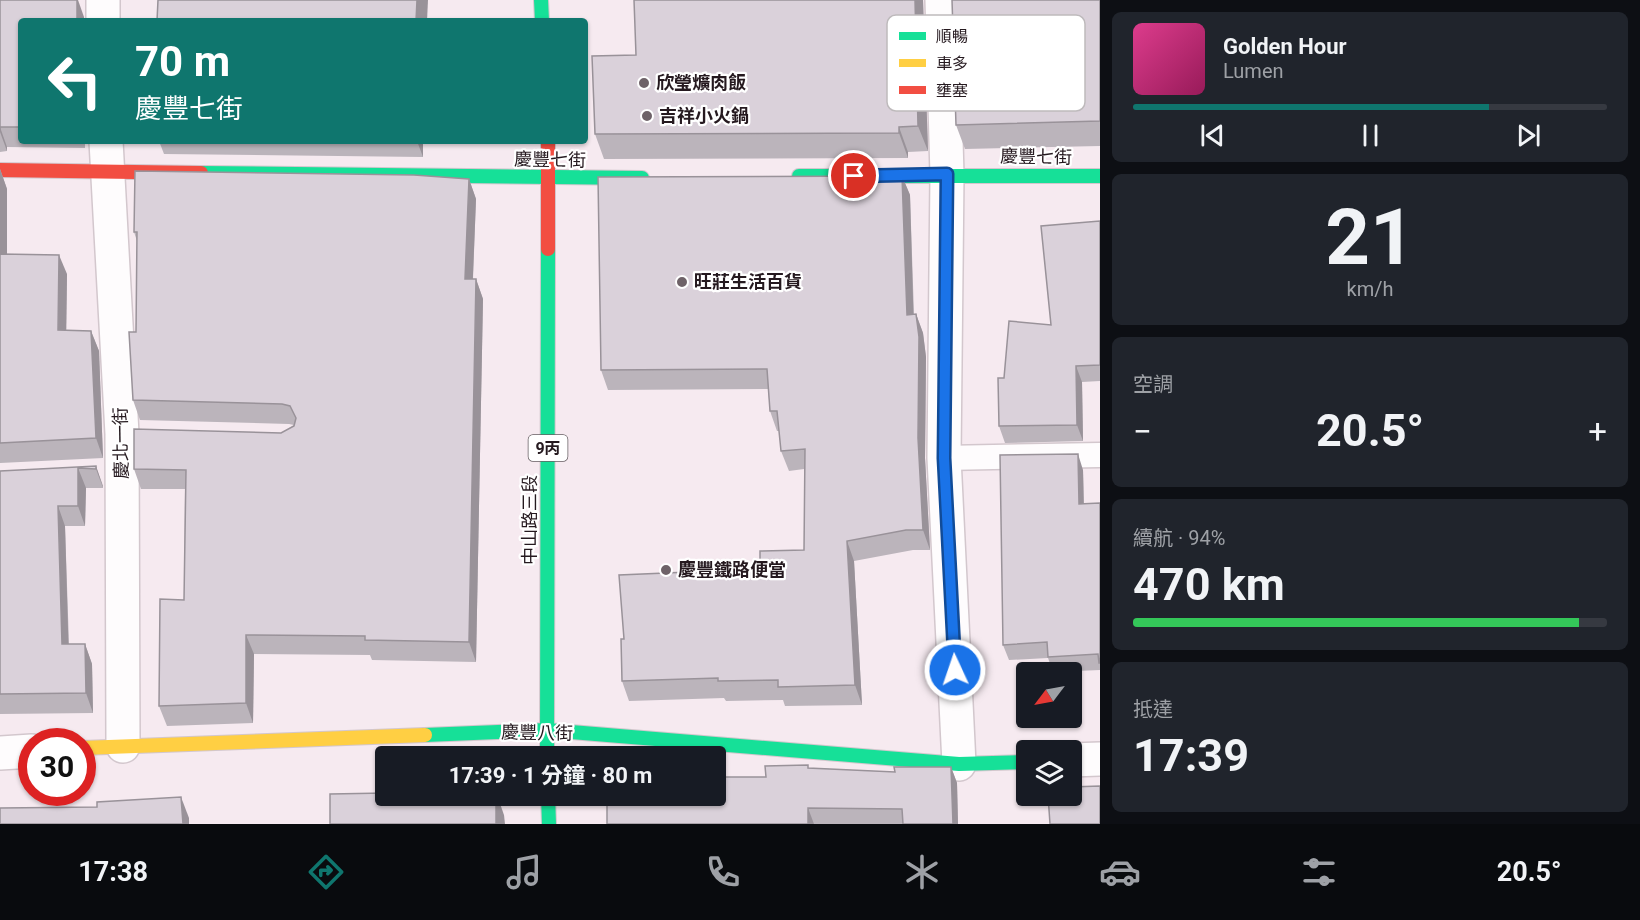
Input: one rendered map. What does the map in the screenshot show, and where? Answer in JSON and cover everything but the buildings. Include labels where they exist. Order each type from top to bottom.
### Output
[{"type":"street","points":[[103,0],[103,18]]},
{"type":"street","points":[[541,0],[542,18]]},
{"type":"street","points":[[942,0],[942,15]]},
{"type":"street","points":[[945,111],[947,174],[944,458],[959,764]]},
{"type":"street","name":"中山路三段","points":[[547,746],[550,178],[548,144]]},
{"type":"street","name":"慶豐七街","points":[[0,170],[107,155],[550,178],[656,178]]},
{"type":"street","name":"慶北一街","points":[[107,155],[134,435],[111,472],[123,746]]},
{"type":"street","name":"慶豐七街","points":[[784,177],[947,174],[1100,176]]},
{"type":"street","name":"慶豐八街","points":[[96,747],[547,730],[959,764],[1016,762]]},
{"type":"street","points":[[0,753],[18,752]]},
{"type":"street","points":[[1082,760],[1100,759]]},
{"type":"street","points":[[548,806],[549,824]]},
{"type":"lane","points":[[944,458],[1100,455]]},
{"type":"traffic: fast","points":[[541,0],[542,18]]},
{"type":"traffic: fast","points":[[201,173],[642,178]]},
{"type":"traffic: fast","points":[[799,176],[1100,176]]},
{"type":"traffic: fast","points":[[547,746],[548,249]]},
{"type":"traffic: fast","points":[[425,735],[547,730],[959,764],[1016,762]]},
{"type":"traffic: fast","points":[[548,806],[549,824]]},
{"type":"traffic: slow","points":[[96,747],[425,735]]},
{"type":"traffic: jam","points":[[548,144],[548,249]]},
{"type":"traffic: jam","points":[[0,170],[201,173]]},
{"type":"place","name":"欣瑩爌肉飯","points":[[644,83]]},
{"type":"place","name":"吉祥小火鍋","points":[[647,116]]},
{"type":"place","name":"旺莊生活百貨","points":[[682,282]]},
{"type":"place","name":"慶豐鐵路便當","points":[[666,570]]},
{"type":"route","points":[[854,176],[947,174],[944,458],[955,670]]}]
